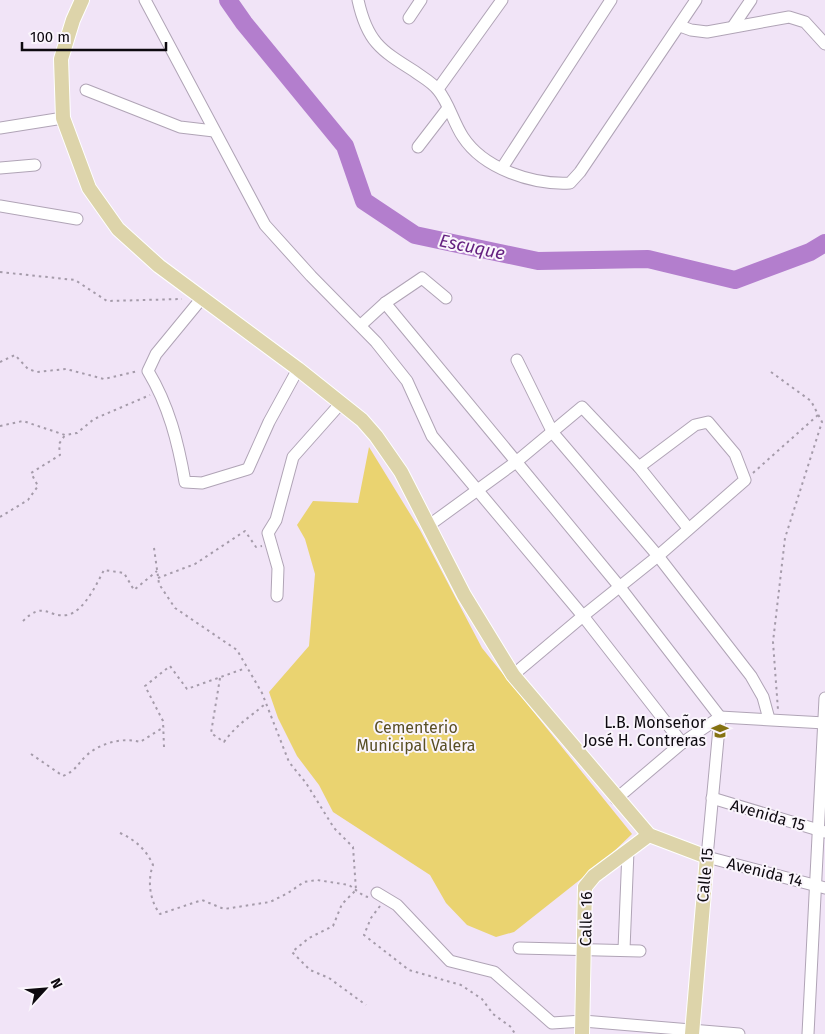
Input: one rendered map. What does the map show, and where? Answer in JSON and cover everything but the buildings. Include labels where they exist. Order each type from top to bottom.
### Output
[{"type":"main road","points":[[82,0],[73,20],[61,59],[63,118],[89,188],[118,229],[159,266],[298,369],[362,420],[391,456],[414,495],[464,595],[513,675],[648,835]]},
{"type":"main road","name":"Avenida 14","points":[[648,835],[706,857]]},
{"type":"main road","name":"Calle 16","points":[[582,1028],[585,887],[590,880],[648,835]]},
{"type":"main road","name":"Calle 15","points":[[692,1031],[706,857]]},
{"type":"street","points":[[145,0],[265,225],[310,276],[361,325],[407,381],[432,436],[480,490],[682,744]]},
{"type":"street","points":[[358,0],[361,16],[372,39],[385,53],[438,89],[463,138],[484,157],[516,176],[560,184],[570,183],[680,26],[696,0]]},
{"type":"street","points":[[409,18],[421,0]]},
{"type":"street","points":[[438,89],[502,0]]},
{"type":"street","points":[[502,168],[611,0]]},
{"type":"street","points":[[734,26],[751,0]]},
{"type":"street","points":[[680,26],[691,30],[707,32],[789,17],[805,22],[825,44]]},
{"type":"street","points":[[86,90],[180,127],[214,131]]},
{"type":"street","points":[[418,147],[448,108]]},
{"type":"street","points":[[0,128],[63,118]]},
{"type":"street","points":[[0,168],[35,165]]},
{"type":"street","points":[[0,206],[77,219]]},
{"type":"street","points":[[361,325],[385,303],[422,278],[446,298]]},
{"type":"street","points":[[202,298],[156,354],[148,371],[160,391],[171,418],[185,482],[202,483],[248,469],[269,422],[298,369]]},
{"type":"street","points":[[385,303],[619,586],[720,716]]},
{"type":"street","points":[[517,360],[553,433],[658,556],[751,676],[774,719]]},
{"type":"street","points":[[277,596],[278,568],[268,533],[276,520],[293,457],[341,403]]},
{"type":"street","points":[[428,526],[480,490],[553,433],[582,407],[639,468],[688,528]]},
{"type":"street","points":[[513,675],[582,616],[658,556],[745,480],[735,454],[708,422],[695,425],[639,468]]},
{"type":"street","points":[[808,1034],[821,887],[825,698]]},
{"type":"street","points":[[616,799],[682,744],[720,716],[824,722]]},
{"type":"street","name":"Calle 15","points":[[706,857],[720,716]]},
{"type":"street","name":"Avenida 15","points":[[712,798],[822,831]]},
{"type":"street","points":[[624,949],[628,851]]},
{"type":"street","name":"Avenida 14","points":[[706,857],[821,887]]},
{"type":"street","points":[[382,896],[397,905],[450,961],[494,972],[552,1023],[565,1023],[582,1028],[739,1034]]},
{"type":"street","points":[[519,948],[585,948],[640,951]]},
{"type":"path","points":[[0,276],[1,273],[75,280],[107,300],[183,299]]},
{"type":"path","points":[[0,362],[14,355],[28,369],[37,372],[66,369],[104,378],[128,372],[148,371]]},
{"type":"path","points":[[771,372],[811,401],[822,422],[785,538],[773,642],[774,719]]},
{"type":"path","points":[[0,426],[23,421],[65,435],[77,433],[94,419],[160,391]]},
{"type":"path","points":[[745,480],[818,414]]},
{"type":"path","points":[[0,517],[28,500],[38,486],[31,473],[60,455],[59,444],[65,435]]},
{"type":"path","points":[[158,578],[195,564],[245,531],[256,547],[272,543]]},
{"type":"path","points":[[154,548],[159,584],[175,608],[238,650],[265,703],[289,762],[306,783],[334,828],[353,847],[356,890],[342,904],[332,926],[309,938],[292,952],[310,970],[329,978],[366,1005]]},
{"type":"path","points":[[24,621],[30,614],[41,609],[66,615],[78,610],[104,570],[124,573],[134,590],[157,571]]},
{"type":"path","points":[[164,746],[163,721],[145,686],[170,666],[187,689],[246,668]]},
{"type":"path","points":[[220,678],[211,732],[224,742],[238,724],[250,718],[265,703]]},
{"type":"path","points":[[32,754],[63,776],[75,771],[87,755],[106,745],[126,738],[140,742],[164,727]]},
{"type":"path","points":[[120,833],[131,838],[147,852],[152,865],[149,875],[153,905],[160,914],[202,900],[224,909],[270,902],[288,894],[304,882],[317,880],[349,885],[364,896],[382,896],[364,935],[409,970],[461,985],[482,999],[493,1014],[511,1027],[515,1034]]},
{"type":"green space","name":"Cementerio Municipal Valera","points":[[369,447],[420,530],[482,648],[632,834],[605,860],[514,932],[496,937],[467,925],[446,903],[430,875],[333,812],[319,785],[297,756],[278,718],[269,692],[309,646],[315,574],[305,539],[297,525],[313,501],[358,503]]},
{"type":"waterway","name":"Escuque","points":[[228,0],[244,23],[345,146],[364,201],[415,235],[538,261],[648,259],[735,280],[810,252],[825,243]]},
{"type":"place","name":"L.B. Monseñor José H. Contreras","points":[[720,731]]}]
